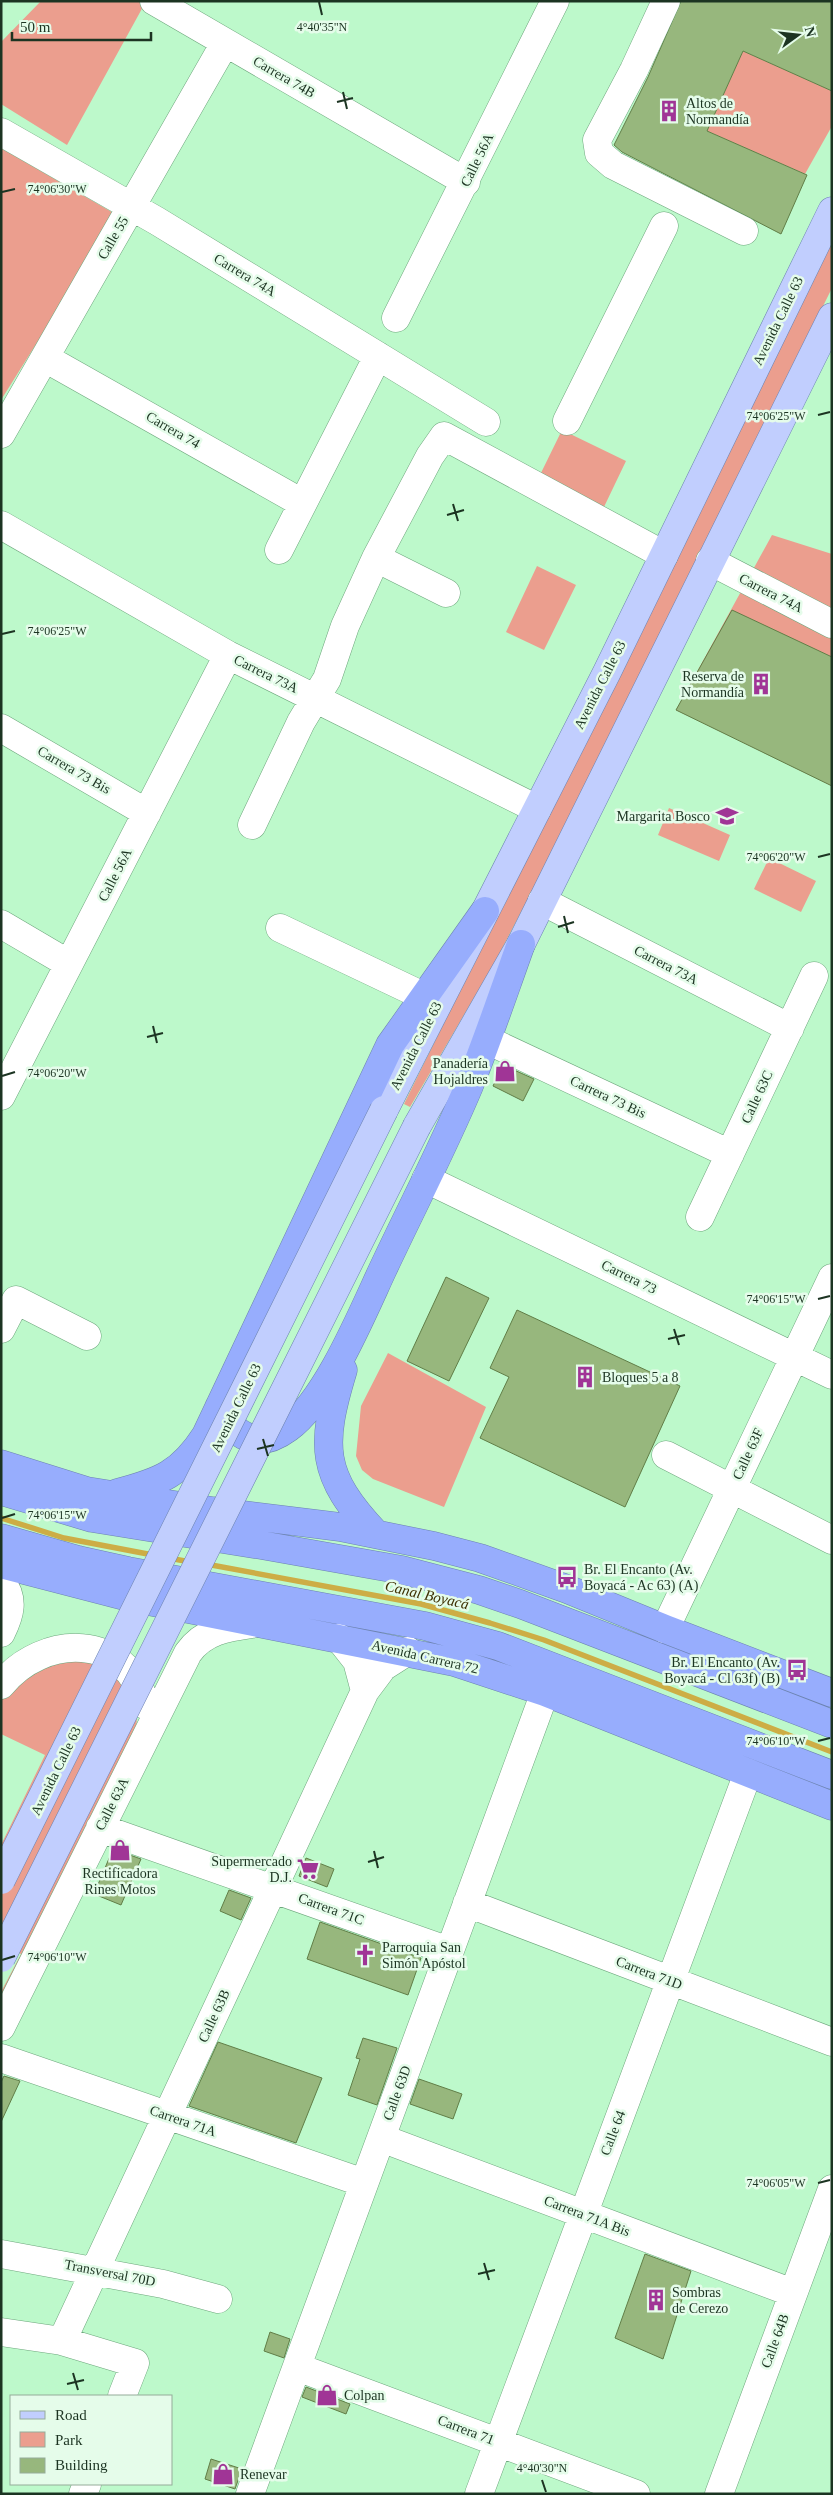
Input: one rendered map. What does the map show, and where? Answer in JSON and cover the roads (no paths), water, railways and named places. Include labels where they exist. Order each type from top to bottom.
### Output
[{"type":"highway","points":[[110,1495],[145,1486],[169,1476],[181,1466],[206,1435],[390,1044],[431,1000],[485,911]]},
{"type":"highway","points":[[219,1407],[237,1434],[249,1439],[274,1436],[287,1429],[302,1415],[322,1388],[338,1363],[358,1322],[468,1088],[521,944]]},
{"type":"highway","points":[[358,1322],[332,1408],[327,1435],[328,1454],[340,1490],[353,1510],[376,1534]]},
{"type":"highway","points":[[1,1464],[72,1487],[110,1495],[340,1527],[434,1546],[520,1571],[832,1693]]},
{"type":"highway","points":[[1,1491],[92,1518],[385,1567],[479,1590],[832,1724]]},
{"type":"highway","name":"Avenida Carrera 72","points":[[1,1538],[70,1558],[244,1594],[425,1626],[459,1634],[498,1646],[832,1775]]},
{"type":"highway","points":[[7,1572],[70,1558],[103,1591]]},
{"type":"highway","name":"Avenida Carrera 72","points":[[7,1572],[258,1623],[408,1651],[454,1662],[544,1692],[832,1806]]},
{"type":"highway","points":[[787,1676],[832,1716]]},
{"type":"main road","name":"Avenida Calle 63","points":[[485,911],[664,555],[832,211]]},
{"type":"main road","points":[[1,1958],[417,1126],[521,944],[832,317]]},
{"type":"main road","name":"Avenida Calle 63","points":[[1,1880],[384,1110],[431,1000]]},
{"type":"street","name":"Carrera 74B","points":[[154,1],[466,182]]},
{"type":"street","points":[[666,1],[634,70],[597,140],[599,153],[613,166],[744,231]]},
{"type":"street","name":"Calle 56A","points":[[396,318],[555,2]]},
{"type":"street","name":"Calle 55","points":[[1,434],[225,43]]},
{"type":"street","name":"Carrera 74A","points":[[1,132],[131,207],[486,422]]},
{"type":"street","points":[[567,421],[664,226]]},
{"type":"street","points":[[279,550],[378,356]]},
{"type":"street","name":"Carrera 74","points":[[45,358],[302,503]]},
{"type":"street","points":[[252,825],[301,722],[327,679],[345,626],[376,558],[460,406]]},
{"type":"street","points":[[444,436],[664,555]]},
{"type":"street","name":"Carrera 73A","points":[[1,525],[228,655],[537,809]]},
{"type":"street","points":[[376,558],[446,593]]},
{"type":"street","name":"Carrera 74A","points":[[710,561],[832,624]]},
{"type":"street","name":"Calle 56A","points":[[1,1096],[228,655]]},
{"type":"street","name":"Carrera 73 Bis","points":[[1,728],[147,813]]},
{"type":"street","name":"Carrera 73A","points":[[542,902],[790,1028]]},
{"type":"street","points":[[1,924],[69,964]]},
{"type":"street","points":[[280,928],[431,1000]]},
{"type":"street","name":"Calle 63C","points":[[700,1217],[814,976]]},
{"type":"street","name":"Carrera 73 Bis","points":[[487,1040],[730,1154]]},
{"type":"street","name":"Carrera 73","points":[[426,1178],[832,1375]]},
{"type":"street","name":"Calle 63F","points":[[665,1629],[832,1278]]},
{"type":"street","points":[[1,1329],[16,1300],[87,1336]]},
{"type":"street","points":[[666,1455],[832,1540]]},
{"type":"street","points":[[1,1633],[11,1610],[7,1572]]},
{"type":"street","name":"Calle 63A","points":[[1,2026],[188,1653],[196,1642],[215,1632],[258,1623]]},
{"type":"street","points":[[339,1638],[357,1661],[365,1691]]},
{"type":"street","points":[[1,1685],[10,1674],[27,1661],[40,1654],[59,1648],[77,1648],[108,1656],[134,1677],[142,1693],[146,1722],[142,1744]]},
{"type":"street","name":"Calle 63B","points":[[62,2340],[365,1691],[383,1667],[408,1651]]},
{"type":"street","name":"Calle 63D","points":[[250,2494],[544,1692]]},
{"type":"street","name":"Calle 64","points":[[479,2494],[748,1773]]},
{"type":"street","name":"Carrera 71C","points":[[100,1828],[449,1951]]},
{"type":"street","name":"Carrera 71D","points":[[467,1903],[832,2042]]},
{"type":"street","name":"Carrera 71A","points":[[1,2058],[364,2183]]},
{"type":"street","name":"Carrera 71A Bis","points":[[380,2138],[793,2293]]},
{"type":"street","name":"Calle 64B","points":[[719,2494],[832,2189]]},
{"type":"street","name":"Transversal 70D","points":[[1,2254],[95,2270],[218,2298]]},
{"type":"street","points":[[2,2333],[62,2340],[135,2363],[122,2395]]},
{"type":"street","name":"Carrera 71","points":[[296,2366],[636,2494]]},
{"type":"waterway","name":"Canal Boyacá","points":[[1,1518],[64,1538],[153,1555]]},
{"type":"waterway","name":"Canal Boyacá","points":[[169,1558],[190,1562]]},
{"type":"waterway","name":"Canal Boyacá","points":[[206,1564],[421,1604],[490,1623],[544,1640],[832,1752]]},
{"type":"place","name":"Altos de Normandía","points":[[669,111]]},
{"type":"place","name":"Reserva de Normandía","points":[[761,684]]},
{"type":"place","name":"Margarita Bosco","points":[[727,816]]},
{"type":"place","name":"Panadería Hojaldres","points":[[505,1071]]},
{"type":"place","name":"Bloques 5 a 8","points":[[585,1377]]},
{"type":"place","name":"Br. El Encanto (Av. Boyacá - Ac 63) (A)","points":[[567,1577]]},
{"type":"place","name":"Br. El Encanto (Av. Boyacá - Cl 63f) (B)","points":[[797,1670]]},
{"type":"place","name":"Rectificadora Rines Motos","points":[[120,1850]]},
{"type":"place","name":"Supermercado D.J.","points":[[308,1869]]},
{"type":"place","name":"Parroquia San Simón Apóstol","points":[[365,1955]]},
{"type":"place","name":"Sombras de Cerezo","points":[[656,2300]]},
{"type":"place","name":"Colpan","points":[[327,2395]]},
{"type":"place","name":"Renevar","points":[[223,2474]]}]
